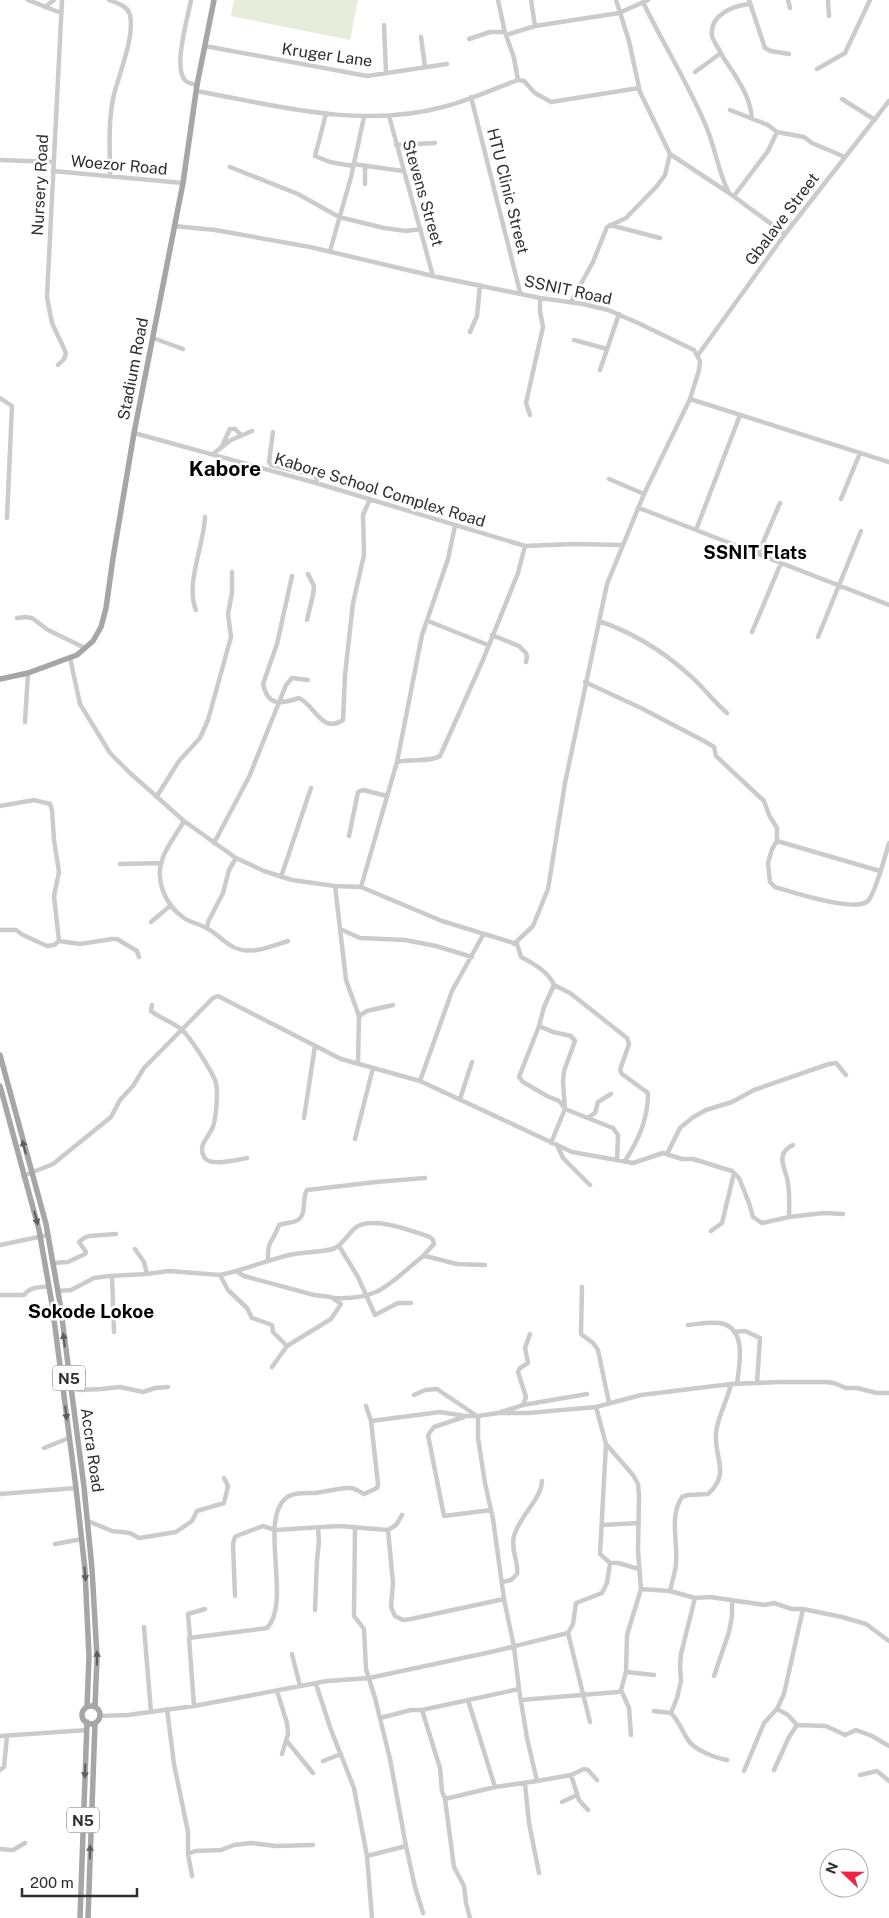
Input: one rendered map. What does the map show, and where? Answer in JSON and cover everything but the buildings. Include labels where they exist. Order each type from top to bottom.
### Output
[{"type":"main road","name":"Stadium Road","points":[[0,679],[28,673],[70,658],[93,641],[101,627],[106,608],[134,433],[183,183],[197,88],[214,0]]},
{"type":"main road","name":"Accra Road","points":[[0,1055],[48,1235],[58,1291],[88,1521],[96,1609],[95,1707]]},
{"type":"main road","name":"Accra Road","points":[[0,1086],[40,1237],[49,1286],[82,1539],[88,1609],[89,1657],[87,1707],[83,1714],[87,1722],[87,1730],[80,1918]]},
{"type":"main road","points":[[87,1707],[95,1707],[99,1710],[100,1716],[95,1723],[87,1722]]},
{"type":"main road","name":"N5","points":[[88,1918],[95,1723]]},
{"type":"street","points":[[28,0],[61,14]]},
{"type":"street","points":[[45,7],[54,0]]},
{"type":"street","name":"Nursery Road","points":[[58,365],[64,359],[66,353],[52,323],[47,297],[62,0]]},
{"type":"street","points":[[109,0],[121,2],[130,13],[128,44],[110,121],[110,176]]},
{"type":"street","points":[[191,0],[179,61],[180,73],[186,82],[197,88],[326,114],[364,117],[389,116],[441,108],[518,80],[524,81],[535,94],[551,102],[639,88]]},
{"type":"street","points":[[498,0],[518,80]]},
{"type":"street","points":[[531,0],[535,26]]},
{"type":"street","points":[[616,0],[629,41],[639,88],[670,154],[729,192],[785,234]]},
{"type":"street","points":[[788,0],[790,8]]},
{"type":"street","points":[[828,0],[829,16]]},
{"type":"street","points":[[817,69],[845,53],[870,0]]},
{"type":"street","points":[[469,39],[490,32],[506,34],[535,26],[619,13],[646,1],[706,127],[720,165],[721,176],[729,192]]},
{"type":"street","points":[[752,119],[751,104],[712,36],[714,23],[726,11],[749,2],[766,48],[771,51],[789,54]]},
{"type":"street","points":[[384,25],[386,74]]},
{"type":"street","points":[[422,37],[425,67]]},
{"type":"street","name":"Kruger Lane","points":[[205,46],[373,76],[447,64]]},
{"type":"street","points":[[695,72],[721,53]]},
{"type":"street","name":"HTU Clinic Street","points":[[471,97],[520,292]]},
{"type":"street","points":[[842,98],[874,120]]},
{"type":"street","name":"Gbalave Street","points":[[698,355],[785,234],[889,101]]},
{"type":"street","points":[[730,110],[768,125],[777,132],[804,137],[812,143],[845,157]]},
{"type":"street","points":[[326,114],[315,156],[330,162],[403,171]]},
{"type":"street","name":"Stevens Street","points":[[389,116],[433,276]]},
{"type":"street","points":[[330,251],[364,117]]},
{"type":"street","points":[[734,196],[768,151],[777,132]]},
{"type":"street","points":[[396,145],[435,143]]},
{"type":"street","points":[[571,302],[593,262],[607,227],[626,218],[657,186],[665,175],[670,154]]},
{"type":"street","name":"Woezor Road","points":[[0,160],[54,162]]},
{"type":"street","points":[[365,166],[365,184]]},
{"type":"street","points":[[230,167],[298,194],[339,217],[384,228],[406,231],[421,229]]},
{"type":"street","name":"Woezor Road","points":[[54,171],[183,183]]},
{"type":"street","points":[[714,183],[721,176]]},
{"type":"street","points":[[610,225],[660,238]]},
{"type":"street","name":"SSNIT Road","points":[[174,226],[231,233],[330,251],[433,276],[520,292],[540,298],[592,306],[619,314],[679,342],[698,355]]},
{"type":"street","points":[[470,332],[477,316],[481,291],[480,285]]},
{"type":"street","points":[[530,415],[526,403],[543,327],[540,298]]},
{"type":"street","points":[[600,370],[619,314]]},
{"type":"street","points":[[153,338],[182,349]]},
{"type":"street","points":[[574,340],[607,349]]},
{"type":"street","points":[[514,944],[533,926],[548,889],[565,783],[607,584],[644,494],[690,399],[699,370],[700,361],[698,355]]},
{"type":"street","points":[[0,398],[12,406],[6,518]]},
{"type":"street","points":[[690,399],[889,462]]},
{"type":"street","points":[[696,530],[740,415]]},
{"type":"street","points":[[222,447],[230,429],[235,429],[241,435]]},
{"type":"street","points":[[213,454],[241,435],[252,431]]},
{"type":"street","points":[[273,432],[269,462],[271,465],[314,475],[317,478],[316,483]]},
{"type":"street","name":"Kabore School Complex Road","points":[[134,433],[316,483],[525,546],[573,544],[622,545]]},
{"type":"street","points":[[842,498],[860,453]]},
{"type":"street","points":[[609,479],[644,494]]},
{"type":"street","points":[[292,576],[277,644],[263,684],[268,698],[278,702],[287,702],[299,698],[316,711],[322,721],[336,724],[343,720],[345,674],[353,603],[364,555],[363,515],[370,499]]},
{"type":"street","points":[[758,554],[780,502]]},
{"type":"street","points":[[638,508],[840,584],[889,605]]},
{"type":"street","points":[[196,610],[192,601],[192,590],[204,532],[205,517]]},
{"type":"street","points":[[361,887],[397,762],[422,635],[448,560],[455,526]]},
{"type":"street","points":[[818,637],[861,531]]},
{"type":"street","points":[[397,762],[407,759],[434,759],[440,756],[518,573],[525,546]]},
{"type":"street","points":[[752,632],[781,563]]},
{"type":"street","points":[[157,796],[180,761],[200,738],[208,720],[231,637],[228,614],[232,593],[232,572]]},
{"type":"street","points":[[307,620],[314,595],[314,586],[308,574]]},
{"type":"street","points":[[17,618],[32,618],[48,630],[85,648]]},
{"type":"street","points":[[428,621],[488,645]]},
{"type":"street","points":[[599,621],[617,627],[649,644],[686,671],[727,713]]},
{"type":"street","points":[[492,635],[522,648],[527,657],[526,662]]},
{"type":"street","points":[[70,658],[80,704],[110,753],[184,821],[214,843],[236,858],[281,877],[335,886],[361,887],[442,921],[514,944],[518,946],[521,957],[536,965],[554,985],[570,994],[627,1038],[629,1044],[620,1070],[622,1074],[648,1093],[648,1101],[643,1128],[625,1161]]},
{"type":"street","points":[[25,722],[28,673]]},
{"type":"street","points":[[214,843],[249,777],[286,685],[292,678],[308,680]]},
{"type":"street","points":[[585,682],[641,708],[714,747],[716,756],[764,801],[769,815],[777,828],[777,841],[772,849],[768,863],[772,885],[825,900],[860,905],[866,902],[872,894],[889,843]]},
{"type":"street","points":[[281,877],[311,788]]},
{"type":"street","points":[[349,836],[358,792],[363,790],[387,796]]},
{"type":"street","points":[[0,806],[34,800],[50,804],[59,872],[54,896],[59,941]]},
{"type":"street","points":[[184,821],[163,858],[160,870],[162,888],[171,906],[184,918],[207,928],[230,946],[242,952],[262,949],[288,941]]},
{"type":"street","points":[[777,841],[880,871]]},
{"type":"street","points":[[207,928],[208,922],[223,893],[229,870],[236,858]]},
{"type":"street","points":[[120,864],[162,863]]},
{"type":"street","points":[[335,886],[346,980],[358,1016],[358,1063]]},
{"type":"street","points":[[151,922],[171,906]]},
{"type":"street","points":[[340,929],[360,938],[405,940],[436,946],[472,958]]},
{"type":"street","points":[[0,930],[16,930],[22,935],[47,946],[54,945],[59,941],[80,944],[112,938],[117,939],[137,951],[139,958]]},
{"type":"street","points":[[420,1081],[452,991],[484,935]]},
{"type":"street","points":[[554,985],[544,1007],[539,1026],[519,1078],[547,1096],[559,1101],[565,1109],[613,1128],[618,1135],[617,1160]]},
{"type":"street","points":[[24,1176],[52,1164],[110,1117],[144,1068],[213,998],[218,996],[341,1059],[420,1081],[572,1152],[633,1162],[658,1153],[682,1159],[693,1159],[724,1168],[739,1178],[756,1221],[762,1223],[773,1222],[789,1217],[824,1213],[844,1214]]},
{"type":"street","points":[[152,1005],[151,1011],[183,1030],[215,1080],[217,1087],[213,1126],[204,1140],[201,1150],[204,1159],[208,1162],[215,1162],[247,1158]]},
{"type":"street","points":[[358,1016],[367,1011],[393,1005]]},
{"type":"street","points":[[539,1026],[553,1032],[571,1036],[575,1041],[564,1071],[565,1109],[551,1143]]},
{"type":"street","points":[[304,1118],[315,1046]]},
{"type":"street","points":[[460,1099],[472,1062]]},
{"type":"street","points":[[667,1154],[680,1128],[706,1110],[732,1102],[754,1090],[829,1064],[836,1063],[846,1075]]},
{"type":"street","points":[[355,1139],[373,1068]]},
{"type":"street","points":[[589,1117],[595,1113],[598,1102],[611,1094]]},
{"type":"street","points":[[0,1116],[7,1114]]},
{"type":"street","points":[[789,1217],[788,1178],[782,1165],[782,1158],[786,1149],[793,1145]]},
{"type":"street","points":[[558,1147],[563,1158],[590,1185]]},
{"type":"street","points":[[711,1231],[722,1223],[734,1173]]},
{"type":"street","points":[[268,1260],[270,1240],[279,1225],[298,1220],[301,1217],[307,1190],[425,1178]]},
{"type":"street","points":[[58,1291],[78,1288],[81,1284],[94,1278],[112,1276],[169,1271],[220,1275],[268,1260],[334,1248],[358,1226],[372,1224],[390,1225],[430,1237],[434,1244],[397,1279],[374,1294],[355,1299],[314,1295],[266,1282],[236,1271]]},
{"type":"street","points":[[53,1262],[68,1262],[85,1254],[86,1252],[79,1242],[84,1238],[116,1234]]},
{"type":"street","points":[[0,1245],[48,1235]]},
{"type":"street","points":[[338,1246],[352,1266],[376,1315],[398,1303],[411,1303]]},
{"type":"street","points":[[135,1249],[144,1262],[147,1274]]},
{"type":"street","points":[[422,1257],[430,1256],[457,1264],[486,1264]]},
{"type":"street","points":[[220,1275],[228,1290],[247,1308],[252,1318],[272,1325],[273,1332],[287,1346]]},
{"type":"street","points":[[112,1276],[114,1332]]},
{"type":"street","points":[[0,1295],[24,1295],[27,1290],[49,1286]]},
{"type":"street","points":[[582,1287],[581,1334],[593,1343],[598,1350],[609,1403]]},
{"type":"street","points":[[272,1367],[287,1346],[334,1315],[341,1304],[334,1298]]},
{"type":"street","points":[[670,1591],[676,1563],[676,1508],[682,1497],[708,1494],[717,1486],[720,1480],[716,1431],[734,1384],[740,1346],[734,1332],[721,1324],[688,1325]]},
{"type":"street","points":[[734,1332],[745,1331],[760,1338],[757,1383]]},
{"type":"street","points":[[523,1405],[526,1397],[518,1372],[520,1368],[528,1363],[525,1348],[530,1334]]},
{"type":"street","points":[[498,1413],[511,1414],[596,1407],[641,1395],[734,1384],[826,1382],[846,1388],[889,1393]]},
{"type":"street","points":[[70,1388],[81,1390],[120,1387],[143,1392],[155,1388],[168,1387]]},
{"type":"street","points":[[414,1395],[424,1390],[437,1389],[478,1416]]},
{"type":"street","points":[[371,1421],[440,1412],[478,1416],[498,1413],[523,1405],[587,1394]]},
{"type":"street","points":[[190,1637],[258,1630],[268,1628],[272,1623],[276,1601],[274,1521],[283,1502],[291,1495],[350,1488],[364,1494],[377,1488],[371,1421],[366,1406]]},
{"type":"street","points":[[596,1407],[606,1444],[600,1554],[610,1563],[618,1563],[639,1569]]},
{"type":"street","points":[[465,1416],[434,1427],[429,1431],[428,1435],[444,1516],[490,1510]]},
{"type":"street","points":[[478,1416],[478,1438],[504,1599],[514,1647],[527,1738],[537,1781]]},
{"type":"street","points":[[44,1448],[69,1438]]},
{"type":"street","points":[[606,1444],[622,1461],[638,1484],[641,1589],[628,1635],[626,1672],[621,1690],[629,1708],[631,1735]]},
{"type":"street","points":[[88,1521],[112,1531],[130,1533],[139,1538],[176,1532],[192,1521],[197,1510],[224,1503],[228,1486],[224,1478]]},
{"type":"street","points":[[502,1582],[511,1580],[517,1574],[512,1545],[513,1539],[522,1517],[540,1493],[542,1481]]},
{"type":"street","points":[[0,1494],[76,1488]]},
{"type":"street","points":[[235,1596],[233,1544],[235,1537],[260,1526],[275,1530],[339,1526],[388,1530],[396,1525],[402,1515]]},
{"type":"street","points":[[602,1525],[639,1523]]},
{"type":"street","points":[[355,1527],[353,1610],[357,1622],[364,1629],[366,1669],[390,1759],[414,1887],[423,1913]]},
{"type":"street","points":[[316,1610],[318,1528]]},
{"type":"street","points":[[388,1530],[393,1583],[391,1607],[395,1616],[403,1620],[411,1619],[504,1599]]},
{"type":"street","points":[[55,1544],[82,1539]]},
{"type":"street","points":[[590,1722],[568,1633],[573,1624],[576,1604],[602,1594],[607,1583],[610,1563]]},
{"type":"street","points":[[641,1589],[670,1591],[695,1598],[732,1600],[765,1605],[774,1603],[792,1609],[803,1609],[842,1617],[866,1624],[889,1641]]},
{"type":"street","points":[[671,1712],[681,1681],[681,1654],[695,1598]]},
{"type":"street","points":[[714,1676],[729,1632],[732,1600]]},
{"type":"street","points":[[194,1706],[188,1614],[206,1609]]},
{"type":"street","points":[[744,1771],[764,1723],[777,1709],[784,1694],[803,1609]]},
{"type":"street","points":[[144,1627],[151,1712]]},
{"type":"street","points":[[100,1716],[194,1706],[327,1681],[369,1678],[514,1647],[568,1633]]},
{"type":"street","points":[[292,1654],[300,1686]]},
{"type":"street","points":[[626,1672],[654,1675]]},
{"type":"street","points":[[316,1684],[331,1730],[354,1788],[367,1856],[372,1918]]},
{"type":"street","points":[[380,1718],[411,1710],[422,1710],[519,1689]]},
{"type":"street","points":[[521,1700],[584,1696],[621,1690]]},
{"type":"street","points":[[277,1691],[287,1723],[288,1734],[282,1754]]},
{"type":"street","points":[[468,1700],[495,1787]]},
{"type":"street","points":[[167,1709],[174,1764],[188,1832],[188,1854],[192,1876]]},
{"type":"street","points":[[777,1709],[788,1715],[797,1724],[826,1726],[845,1735],[856,1730],[872,1736],[889,1746]]},
{"type":"street","points":[[422,1710],[440,1768],[454,1867],[464,1886],[470,1918]]},
{"type":"street","points":[[654,1711],[671,1712],[678,1720],[689,1742],[712,1757],[727,1760]]},
{"type":"street","points":[[774,1770],[789,1736],[797,1724]]},
{"type":"street","points":[[0,1736],[87,1730]]},
{"type":"street","points":[[0,1770],[4,1767],[7,1736]]},
{"type":"street","points":[[286,1740],[312,1773]]},
{"type":"street","points":[[323,1761],[341,1754]]},
{"type":"street","points":[[444,1799],[495,1787],[525,1784],[571,1775],[584,1769],[597,1780]]},
{"type":"street","points":[[860,1775],[877,1770],[889,1781]]},
{"type":"street","points":[[571,1775],[579,1800],[588,1810]]},
{"type":"street","points":[[525,1784],[529,1824],[539,1873]]},
{"type":"street","points":[[562,1802],[577,1795]]},
{"type":"street","points":[[0,1849],[13,1850],[25,1843]]},
{"type":"street","points":[[188,1854],[195,1851],[221,1850],[234,1845],[251,1843],[276,1846],[313,1845]]},
{"type":"street","points":[[367,1856],[406,1846]]},
{"type":"green space","points":[[234,0],[358,0],[350,40],[231,16]]},
{"type":"district","name":"Kabore","points":[[225,468]]},
{"type":"district","name":"SSNIT Flats","points":[[755,552]]},
{"type":"district","name":"Sokode Lokoe","points":[[91,1311]]}]
